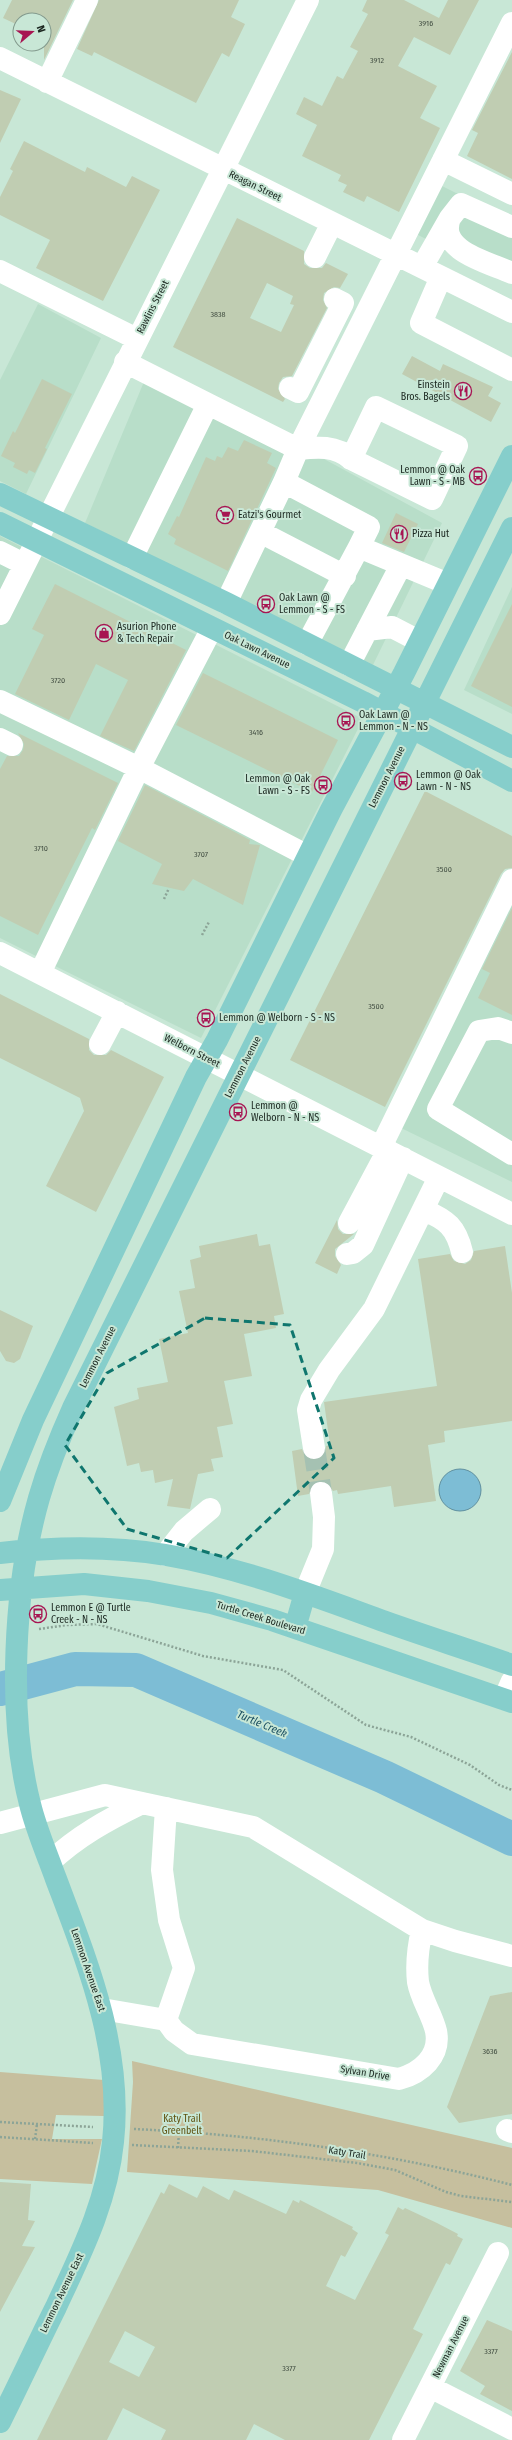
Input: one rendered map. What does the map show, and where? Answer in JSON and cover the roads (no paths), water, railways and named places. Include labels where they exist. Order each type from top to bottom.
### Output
[{"type":"main road","points":[[0,1501],[33,1420],[206,1058],[512,456]]},
{"type":"main road","points":[[0,494],[226,603],[512,747]]},
{"type":"main road","name":"Oak Lawn Avenue","points":[[0,524],[382,712],[512,781]]},
{"type":"main road","name":"Lemmon Avenue","points":[[25,1626],[22,1588],[28,1550],[39,1499],[54,1452],[73,1408],[512,528]]},
{"type":"main road","points":[[0,1553],[28,1550],[90,1549],[165,1555],[200,1562],[305,1593],[512,1665]]},
{"type":"main road","name":"Turtle Creek Boulevard","points":[[0,1590],[84,1584],[148,1592],[211,1603],[509,1694]]},
{"type":"main road","points":[[295,1628],[305,1593]]},
{"type":"main road","name":"Lemmon Avenue East","points":[[0,2422],[87,2241],[108,2177],[115,2107],[114,2077],[102,2009],[31,1808],[24,1777],[18,1714],[17,1651],[25,1626]]},
{"type":"street","points":[[47,82],[87,0]]},
{"type":"street","name":"Rawlins Street","points":[[0,614],[47,517],[308,0]]},
{"type":"street","points":[[226,603],[284,482],[298,449],[512,23]]},
{"type":"street","name":"Reagan Street","points":[[0,58],[222,170],[512,312]]},
{"type":"street","points":[[443,160],[512,194]]},
{"type":"street","points":[[422,267],[450,218],[461,204],[512,227]]},
{"type":"street","points":[[450,218],[447,232],[454,245],[512,274]]},
{"type":"street","points":[[315,257],[332,223]]},
{"type":"street","points":[[0,271],[137,340]]},
{"type":"street","points":[[441,277],[421,323],[512,370]]},
{"type":"street","points":[[290,388],[298,392],[316,346],[343,303],[335,299]]},
{"type":"street","points":[[125,362],[298,449],[321,446],[344,453],[351,459],[432,499],[457,446],[376,407],[351,459]]},
{"type":"street","points":[[132,558],[208,404]]},
{"type":"street","points":[[284,482],[369,527],[345,576],[307,644]]},
{"type":"street","points":[[260,532],[345,576]]},
{"type":"street","points":[[359,547],[448,584]]},
{"type":"street","points":[[0,552],[24,564]]},
{"type":"street","points":[[349,665],[400,564]]},
{"type":"street","points":[[367,630],[392,627],[419,640]]},
{"type":"street","points":[[40,973],[139,768],[212,628]]},
{"type":"street","points":[[0,701],[139,768],[308,856]]},
{"type":"street","points":[[347,1254],[353,1253],[363,1245],[407,1094],[512,880]]},
{"type":"street","name":"Welborn Street","points":[[0,953],[512,1214]]},
{"type":"street","points":[[100,1044],[117,1012]]},
{"type":"street","points":[[438,1110],[479,1031],[498,1028],[512,1033]]},
{"type":"street","points":[[407,1094],[438,1110],[512,1154]]},
{"type":"street","points":[[349,1223],[391,1152]]},
{"type":"street","points":[[314,1448],[308,1410],[311,1400],[329,1370],[374,1309],[439,1177]]},
{"type":"street","points":[[424,1210],[442,1218],[452,1227],[459,1239],[462,1252]]},
{"type":"street","points":[[305,1593],[323,1549],[324,1516],[321,1493]]},
{"type":"street","points":[[165,1555],[184,1531],[210,1509]]},
{"type":"street","points":[[0,1823],[31,1808],[105,1795],[253,1827],[422,1930],[455,1941],[512,1956]]},
{"type":"street","points":[[50,1862],[71,1842],[88,1830],[142,1803]]},
{"type":"street","points":[[102,2009],[166,2020],[184,1968],[169,1920],[162,1870],[166,1808]]},
{"type":"street","name":"Sylvan Drive","points":[[166,2020],[174,2031],[192,2044],[399,2079],[412,2075],[423,2068],[431,2058],[436,2045],[436,2032],[418,1983],[417,1961],[422,1930]]},
{"type":"street","name":"Newman Avenue","points":[[405,2439],[498,2253]]},
{"type":"street","points":[[430,2387],[512,2430]]},
{"type":"water","points":[[460,1469],[475,1475],[481,1490],[475,1505],[460,1511],[445,1505],[439,1490],[445,1475]]},
{"type":"waterway","name":"Turtle Creek","points":[[0,1689],[75,1669],[136,1670],[384,1777],[512,1839]]},
{"type":"tunnel","points":[[314,1448],[321,1493]]},
{"type":"place","name":"Einstein Bros. Bagels","points":[[463,391]]},
{"type":"place","name":"Lemmon @ Oak Lawn - S - MB","points":[[478,476]]},
{"type":"place","name":"Eatzi's Gourmet","points":[[225,515]]},
{"type":"place","name":"Pizza Hut","points":[[399,534]]},
{"type":"place","name":"Oak Lawn @ Lemmon - S - FS","points":[[266,604]]},
{"type":"place","name":"Asurion Phone & Tech Repair","points":[[104,633]]},
{"type":"place","name":"Oak Lawn @ Lemmon - N - NS","points":[[346,721]]},
{"type":"place","name":"Lemmon @ Oak Lawn - N - NS","points":[[403,781]]},
{"type":"place","name":"Lemmon @ Oak Lawn - S - FS","points":[[323,785]]},
{"type":"place","name":"Lemmon @ Welborn - S - NS","points":[[206,1018]]},
{"type":"place","name":"Lemmon @ Welborn - N - NS","points":[[238,1112]]},
{"type":"place","name":"Lemmon E @ Turtle Creek - N - NS","points":[[38,1614]]},
{"type":"park label","name":"Katy Trail Greenbelt","points":[[182,2124]]}]
